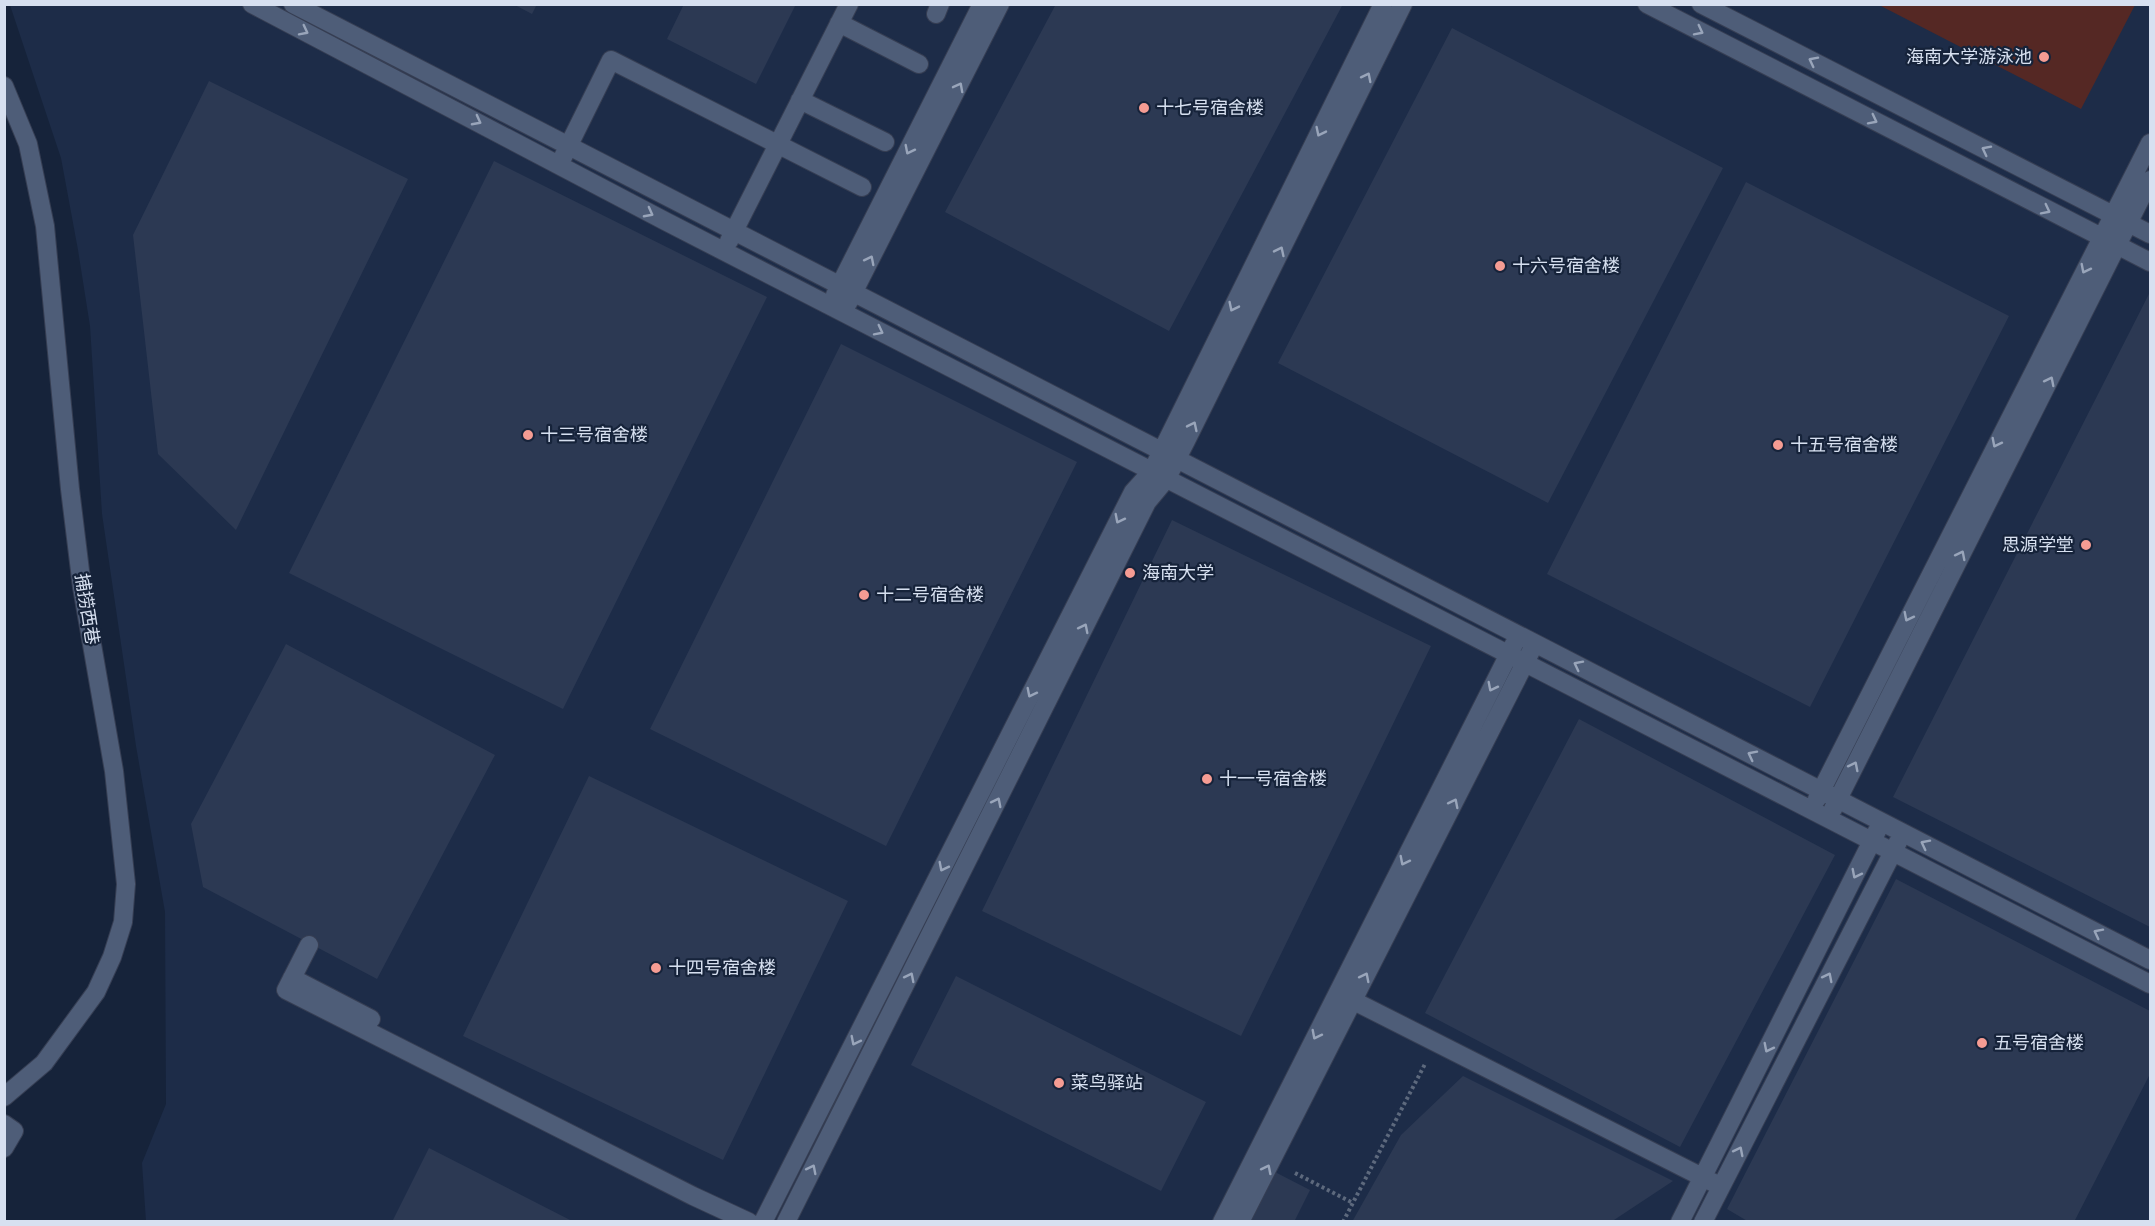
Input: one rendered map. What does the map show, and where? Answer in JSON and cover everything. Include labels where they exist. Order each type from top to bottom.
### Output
[{"type":"street","points":[[293,4],[2151,960]]},
{"type":"street","points":[[724,251],[849,4]]},
{"type":"street","points":[[847,288],[982,4]]},
{"type":"street","points":[[836,309],[1000,4]]},
{"type":"street","points":[[1170,454],[1383,4]]},
{"type":"street","points":[[786,1221],[1159,475],[1403,4]]},
{"type":"street","points":[[1647,4],[2151,262]]},
{"type":"street","points":[[1701,4],[2151,234]]},
{"type":"street","points":[[255,5],[836,309],[2151,984]]},
{"type":"street","points":[[840,23],[919,64]]},
{"type":"street","points":[[559,165],[611,60],[862,187]]},
{"type":"street","name":"捕捞西巷","points":[[4,86],[28,144],[45,226],[70,489],[82,587],[114,771],[126,884],[123,922],[96,992],[44,1063],[4,1096]]},
{"type":"street","points":[[800,100],[885,142]]},
{"type":"street","points":[[1811,810],[2121,219],[2151,143]]},
{"type":"street","points":[[2121,219],[2151,180]]},
{"type":"street","points":[[1828,818],[2109,242]]},
{"type":"street","points":[[309,945],[289,984],[763,1220],[1133,492],[1159,475]]},
{"type":"street","points":[[1240,1221],[1271,1161],[1345,996],[1519,634]]},
{"type":"street","points":[[1222,1221],[1535,643]]},
{"type":"street","points":[[1680,1221],[1882,821]]},
{"type":"street","points":[[1703,1221],[1903,833]]},
{"type":"street","points":[[1345,996],[1721,1186]]},
{"type":"street","points":[[4,1124],[14,1131],[4,1148]]},
{"type":"path","points":[[1343,1221],[1436,1042]]},
{"type":"path","points":[[1271,1161],[1353,1203]]},
{"type":"shaded area","name":"海南大学","points":[[10,5],[2150,5],[2150,1221],[146,1221],[142,1163],[166,1104],[165,912],[136,746],[102,514],[90,326],[78,250],[61,158]]},
{"type":"shaded area","name":"海南大学游泳池","points":[[1879,5],[2135,5],[2081,109]]},
{"type":"building","points":[[513,4],[537,4],[532,14]]},
{"type":"building","points":[[684,4],[796,4],[756,84],[667,39]]},
{"type":"building","name":"十七号宿舍楼","points":[[1056,4],[1343,4],[1169,331],[945,212]]},
{"type":"building","name":"十六号宿舍楼","points":[[1452,28],[1723,168],[1548,503],[1278,363]]},
{"type":"building","points":[[209,81],[408,179],[236,530],[158,454],[133,235]]},
{"type":"building","name":"十三号宿舍楼","points":[[494,161],[767,297],[563,709],[289,573]]},
{"type":"building","name":"十五号宿舍楼","points":[[1746,182],[2009,316],[1810,707],[1547,574]]},
{"type":"building","name":"思源学堂","points":[[2150,292],[2150,927],[1893,797]]},
{"type":"building","name":"十二号宿舍楼","points":[[841,344],[1077,462],[886,846],[650,729]]},
{"type":"building","name":"十一号宿舍楼","points":[[1172,520],[1431,646],[1241,1036],[982,911]]},
{"type":"building","points":[[286,644],[495,755],[377,979],[203,887],[191,824]]},
{"type":"building","points":[[1579,719],[1835,855],[1680,1147],[1425,1013]]},
{"type":"building","name":"十四号宿舍楼","points":[[589,776],[848,901],[723,1160],[463,1036]]},
{"type":"building","name":"五号宿舍楼","points":[[1896,879],[2150,1011],[2150,1074],[2074,1222],[1749,1222],[1727,1209]]},
{"type":"building","name":"菜鸟驿站","points":[[956,976],[1206,1102],[1161,1191],[911,1065]]},
{"type":"building","points":[[1463,1076],[1673,1181],[1611,1222],[1352,1222],[1401,1135]]},
{"type":"building","points":[[429,1148],[574,1222],[392,1222]]},
{"type":"building","points":[[1275,1172],[1310,1190],[1294,1222],[1250,1222]]},
{"type":"place","name":"海南大学游泳池","points":[[2044,57]]},
{"type":"place","name":"十七号宿舍楼","points":[[1144,108]]},
{"type":"place","name":"十六号宿舍楼","points":[[1500,266]]},
{"type":"place","name":"十三号宿舍楼","points":[[528,435]]},
{"type":"place","name":"十五号宿舍楼","points":[[1778,445]]},
{"type":"place","name":"思源学堂","points":[[2086,545]]},
{"type":"place","name":"海南大学","points":[[1130,573]]},
{"type":"place","name":"十二号宿舍楼","points":[[864,595]]},
{"type":"place","name":"十一号宿舍楼","points":[[1207,779]]},
{"type":"place","name":"十四号宿舍楼","points":[[656,968]]},
{"type":"place","name":"五号宿舍楼","points":[[1982,1043]]},
{"type":"place","name":"菜鸟驿站","points":[[1059,1083]]}]
